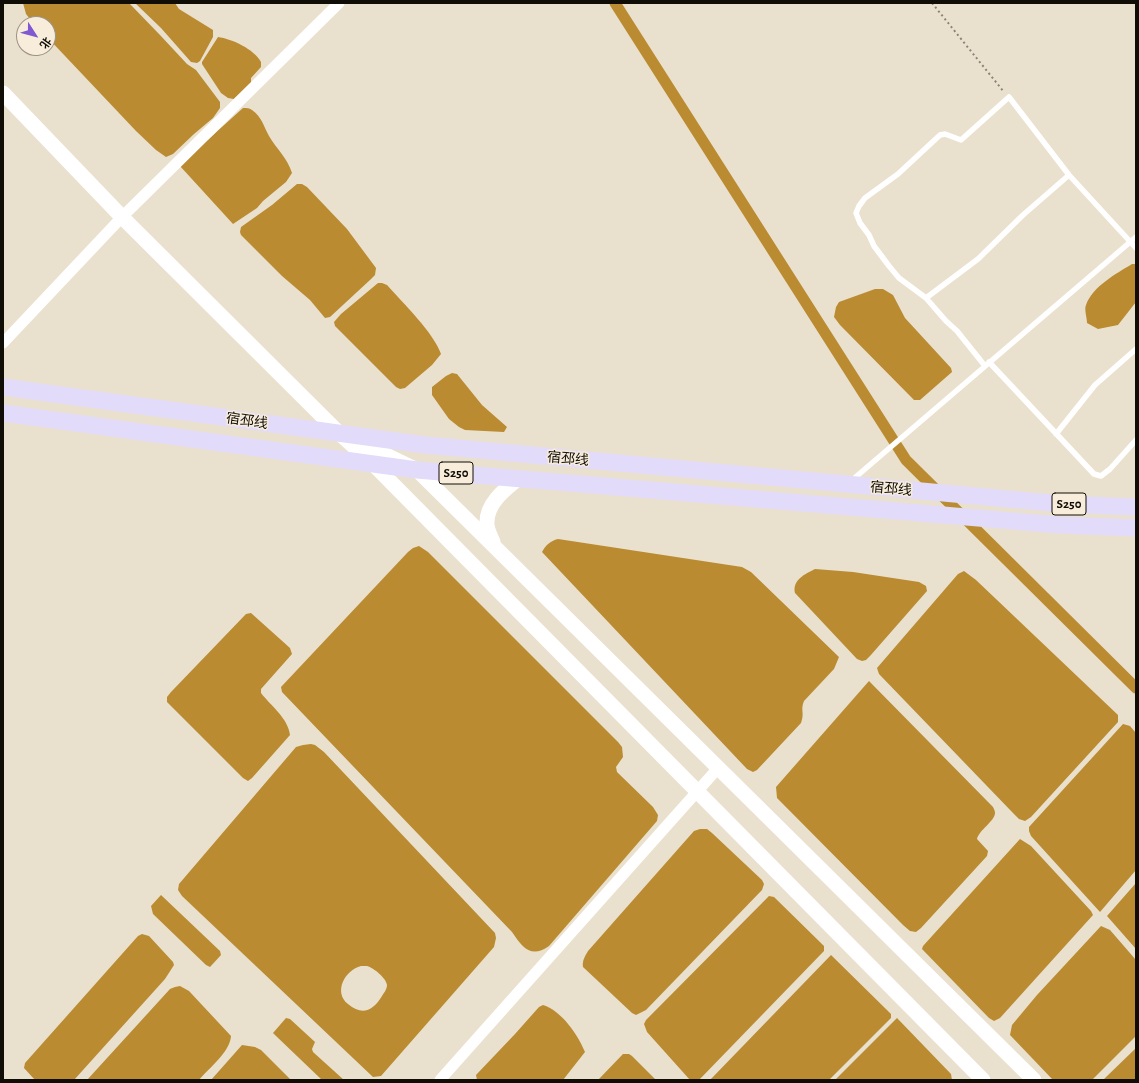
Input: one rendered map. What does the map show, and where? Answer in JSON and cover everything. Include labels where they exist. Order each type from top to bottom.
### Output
[{"type":"main road","name":"宿邳线","points":[[3,387],[425,445],[1062,504],[1136,507]]},
{"type":"main road","name":"宿邳线","points":[[3,413],[417,470],[911,513],[1060,525],[1136,528]]},
{"type":"street","points":[[3,343],[122,217],[339,3]]},
{"type":"street","points":[[3,93],[122,217],[340,434],[373,464],[983,1080]]},
{"type":"street","points":[[340,434],[417,470],[1034,1080]]},
{"type":"street","points":[[495,547],[487,525],[488,514],[500,493],[518,478]]},
{"type":"street","points":[[440,1080],[719,767]]},
{"type":"lane","points":[[1136,248],[1069,175],[1009,97],[961,140],[945,134],[940,135],[898,174],[865,198],[856,213],[860,223],[869,235],[874,246],[899,278],[926,298],[987,364],[1094,474],[1101,476],[1110,469],[1136,440]]},
{"type":"lane","points":[[926,298],[978,259],[1023,215],[1069,175]]},
{"type":"lane","points":[[846,485],[1136,236]]},
{"type":"lane","points":[[1056,434],[1095,386],[1136,349]]},
{"type":"path","points":[[932,3],[1009,97]]},
{"type":"shaded area","points":[[23,3],[129,3],[187,64],[196,70],[220,102],[220,108],[213,118],[173,154],[166,157],[156,150],[136,131],[56,46],[56,16],[28,16]]},
{"type":"shaded area","points":[[135,3],[175,3],[179,9],[213,30],[213,37],[200,61],[197,63],[191,62],[161,28]]},
{"type":"shaded area","points":[[218,37],[242,45],[258,57],[261,62],[261,67],[251,78],[251,83],[234,99],[228,98],[221,93],[202,64]]},
{"type":"shaded area","points":[[243,108],[251,109],[258,116],[269,136],[288,163],[292,173],[286,182],[263,201],[257,208],[233,224],[180,166]]},
{"type":"shaded area","points":[[297,184],[302,184],[307,187],[347,229],[376,268],[375,275],[330,317],[325,318],[310,300],[282,276],[241,235],[240,232],[241,227],[272,205]]},
{"type":"shaded area","points":[[1132,264],[1136,264],[1136,302],[1118,325],[1098,329],[1087,323],[1085,307],[1089,298],[1099,286]]},
{"type":"shaded area","points":[[378,283],[387,285],[409,309],[432,337],[441,354],[432,365],[405,388],[400,389],[396,387],[335,326],[334,322],[341,314]]},
{"type":"shaded area","points":[[875,289],[883,289],[893,295],[905,318],[951,368],[952,372],[920,400],[914,400],[840,325],[834,317],[836,307],[839,302]]},
{"type":"shaded area","points":[[452,373],[457,374],[482,405],[507,427],[504,432],[465,430],[449,419],[432,395],[432,387]]},
{"type":"shaded area","points":[[558,539],[742,567],[751,572],[839,657],[834,669],[804,701],[801,723],[757,770],[753,772],[747,769],[542,552],[548,544]]},
{"type":"shaded area","points":[[419,546],[428,552],[618,742],[622,747],[623,757],[616,767],[617,772],[653,807],[658,815],[657,821],[549,946],[543,950],[532,951],[523,946],[512,932],[282,692],[281,687],[408,552]]},
{"type":"shaded area","points":[[815,569],[853,572],[919,582],[926,586],[927,591],[870,656],[866,660],[862,661],[857,659],[795,593],[795,584],[797,581],[803,575]]},
{"type":"shaded area","points":[[964,571],[976,580],[1118,715],[1118,722],[1031,817],[1025,821],[1019,819],[1013,813],[879,674],[877,668],[958,574]]},
{"type":"shaded area","points":[[251,613],[290,648],[292,654],[261,689],[261,693],[283,718],[289,729],[290,735],[248,781],[243,778],[167,702],[167,697],[246,614]]},
{"type":"shaded area","points":[[869,681],[993,807],[995,812],[992,819],[977,839],[988,851],[987,856],[916,932],[910,931],[903,925],[777,798],[776,787]]},
{"type":"shaded area","points":[[1123,724],[1130,726],[1136,733],[1136,870],[1100,912],[1031,836],[1029,827]]},
{"type":"shaded area","points":[[303,745],[315,745],[324,752],[495,933],[496,938],[494,947],[381,1076],[373,1077],[182,896],[178,890],[179,884],[296,747]],"holes":[[[362,966],[370,967],[376,971],[382,976],[387,985],[379,1001],[371,1008],[363,1011],[353,1008],[341,994],[341,988],[346,977],[355,968]]]},
{"type":"shaded area","points":[[707,829],[712,833],[762,880],[764,884],[762,890],[646,1010],[636,1015],[632,1013],[583,967],[584,959],[588,951],[694,831]]},
{"type":"shaded area","points":[[1020,839],[1031,846],[1093,915],[1000,1018],[994,1021],[989,1018],[922,949],[923,946]]},
{"type":"shaded area","points":[[1136,883],[1136,949],[1107,916]]},
{"type":"shaded area","points":[[161,895],[220,951],[221,955],[210,967],[206,965],[153,914],[151,906]]},
{"type":"shaded area","points":[[769,896],[774,897],[824,946],[824,951],[699,1080],[690,1080],[647,1032],[644,1024],[646,1020]]},
{"type":"shaded area","points":[[1101,926],[1110,930],[1136,960],[1136,1036],[1092,1080],[1053,1080],[1010,1035],[1012,1025],[1037,995]]},
{"type":"shaded area","points":[[142,934],[149,936],[173,962],[174,965],[165,979],[74,1080],[35,1080],[24,1068],[25,1063],[138,936]]},
{"type":"shaded area","points":[[831,955],[891,1014],[891,1018],[829,1080],[710,1080]]},
{"type":"shaded area","points":[[180,986],[189,991],[231,1036],[230,1042],[223,1054],[199,1080],[87,1080],[170,989]]},
{"type":"shaded area","points":[[543,1005],[557,1012],[563,1018],[574,1031],[585,1052],[563,1080],[477,1080],[476,1075],[539,1007]]},
{"type":"shaded area","points":[[286,1018],[290,1019],[315,1042],[312,1049],[313,1052],[344,1080],[322,1080],[273,1033]]},
{"type":"shaded area","points":[[897,1018],[951,1074],[952,1080],[835,1080]]},
{"type":"shaded area","points":[[242,1045],[255,1047],[261,1050],[291,1080],[211,1080]]},
{"type":"shaded area","points":[[1136,1048],[1136,1080],[1103,1080]]},
{"type":"shaded area","points":[[623,1054],[629,1054],[632,1056],[656,1080],[598,1080]]},
{"type":"waterway","points":[[615,3],[906,460],[1136,688]]}]
